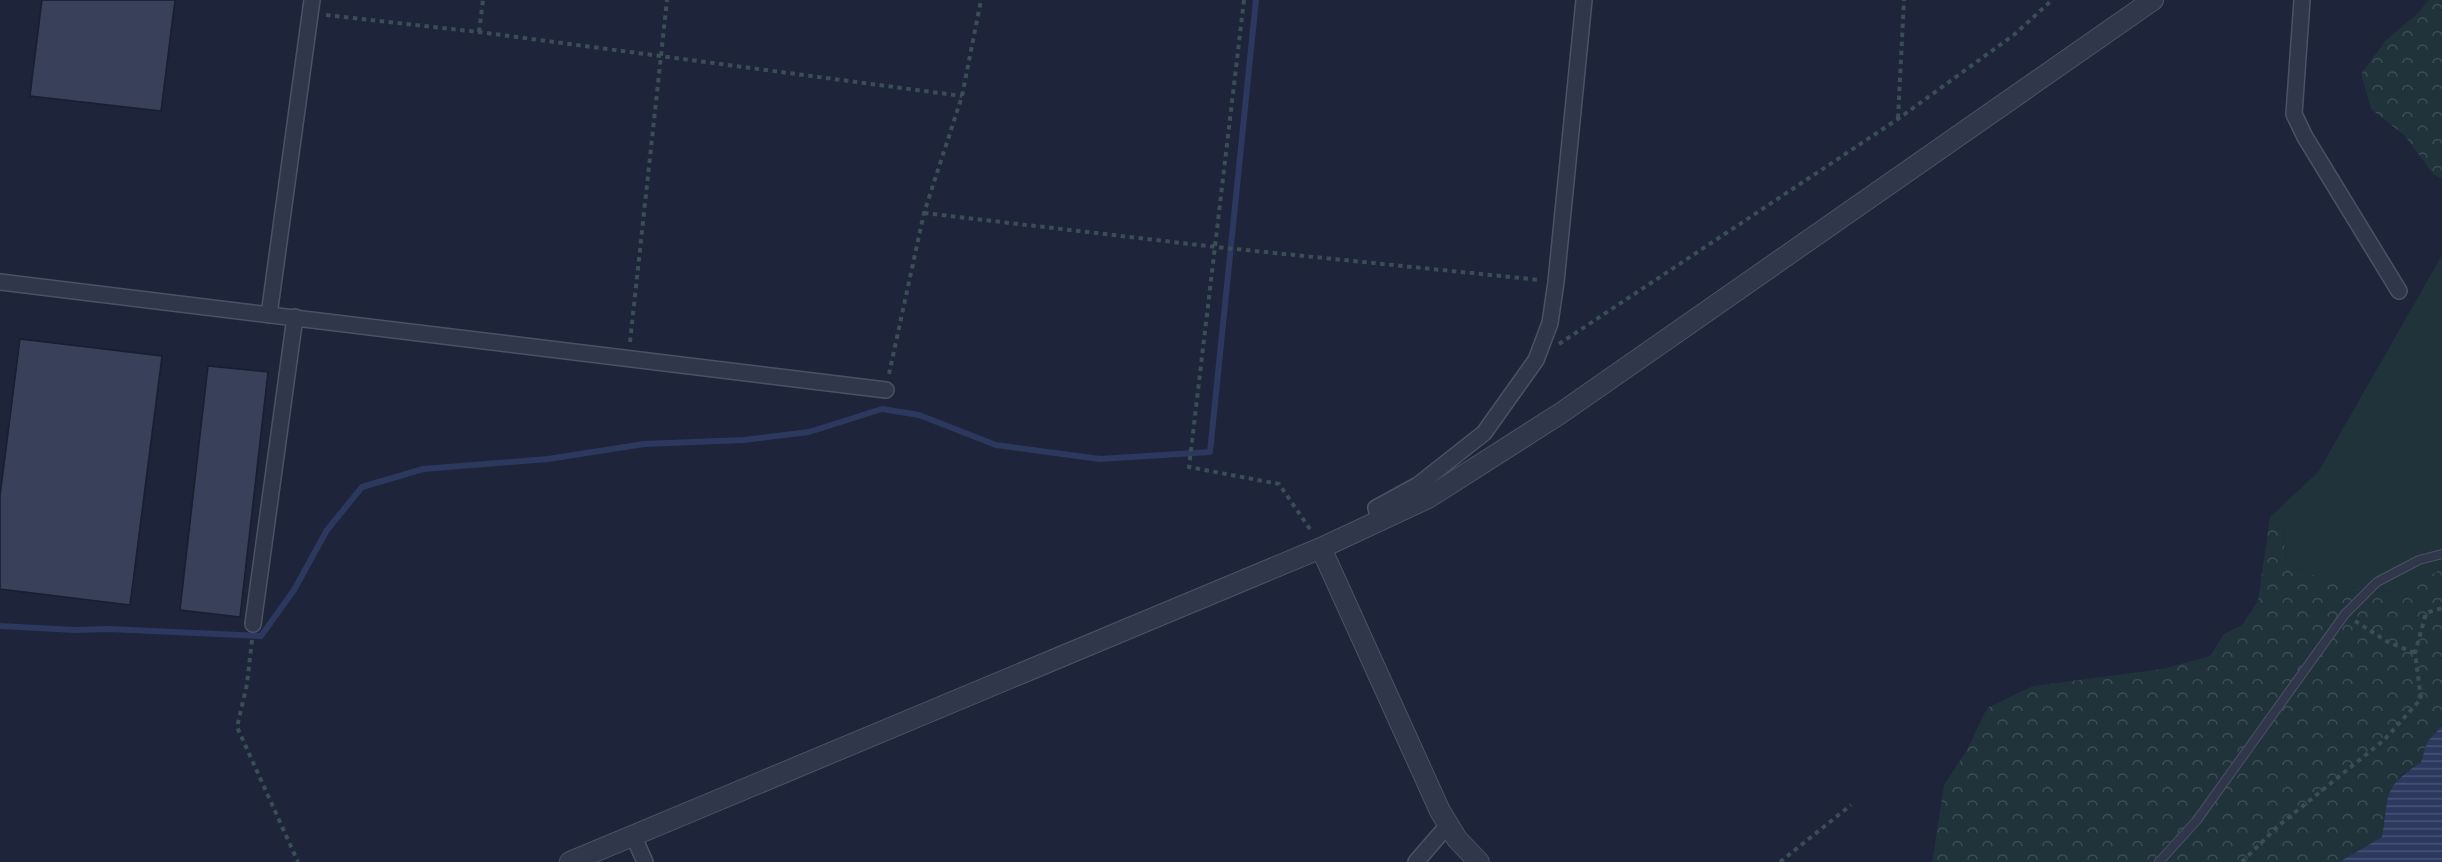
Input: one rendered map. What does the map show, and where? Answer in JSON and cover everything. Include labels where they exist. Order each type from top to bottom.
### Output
[{"type":"street","points":[[1379,520],[1376,508],[1418,485],[1484,433],[1536,360],[1550,323],[1556,282],[1584,0]]},
{"type":"street","points":[[570,862],[1321,548],[1428,498],[1561,413],[2153,0]]},
{"type":"street","points":[[2302,0],[2295,114],[2305,137],[2400,291]]},
{"type":"street","points":[[269,315],[311,7]]},
{"type":"street","points":[[0,282],[886,390]]},
{"type":"street","points":[[253,624],[295,318]]},
{"type":"street","points":[[1321,548],[1448,825],[1457,839],[1479,862]]},
{"type":"street","points":[[1416,862],[1448,825]]},
{"type":"street","points":[[633,835],[645,862]]},
{"type":"lane","points":[[2159,862],[2197,820],[2345,614],[2377,582],[2419,560],[2442,554]]},
{"type":"path","points":[[479,32],[483,0]]},
{"type":"path","points":[[628,358],[667,0]]},
{"type":"path","points":[[886,390],[924,213],[962,96],[981,0]]},
{"type":"path","points":[[1244,0],[1189,467],[1279,484],[1305,520],[1321,548]]},
{"type":"path","points":[[1898,119],[1904,0]]},
{"type":"path","points":[[1536,360],[1898,119],[2015,34],[2052,0]]},
{"type":"path","points":[[311,7],[660,57],[962,96]]},
{"type":"path","points":[[924,213],[1216,247],[1556,282]]},
{"type":"path","points":[[2242,862],[2277,827],[2384,740],[2421,699],[2415,653],[2426,613],[2442,608]]},
{"type":"path","points":[[2345,614],[2388,642],[2415,653]]},
{"type":"path","points":[[253,624],[247,684],[237,727],[298,862]]},
{"type":"path","points":[[1780,862],[1851,805]]},
{"type":"green space","points":[[2429,0],[2442,0],[2442,179],[2434,175],[2405,136],[2371,109],[2361,74],[2386,40],[2418,13]]},
{"type":"green space","points":[[2442,255],[2442,569],[2403,587],[2380,592],[2345,586],[2286,564],[2283,527],[2270,517],[2318,472]]},
{"type":"green space","points":[[2270,517],[2283,527],[2286,564],[2332,582],[2369,591],[2387,592],[2412,584],[2442,569],[2442,726],[2427,742],[2421,762],[2400,776],[2386,816],[2382,837],[2339,862],[1932,862],[1944,785],[1967,750],[1987,708],[2033,686],[2162,669],[2210,656],[2224,634],[2242,625],[2258,601]]},
{"type":"water","points":[[2442,726],[2442,862],[2339,862],[2382,837],[2387,801],[2393,786],[2421,762],[2427,742]]},
{"type":"building","points":[[42,0],[175,0],[161,111],[30,96]]},
{"type":"building","points":[[20,339],[162,356],[130,605],[0,589],[0,496]]},
{"type":"building","points":[[208,366],[268,372],[240,617],[180,610]]},
{"type":"waterway","points":[[0,626],[261,636],[294,590],[327,530],[362,487],[423,469],[548,459],[644,444],[744,440],[809,432],[882,409],[919,415],[996,445],[1100,459],[1210,452],[1256,0]]}]
